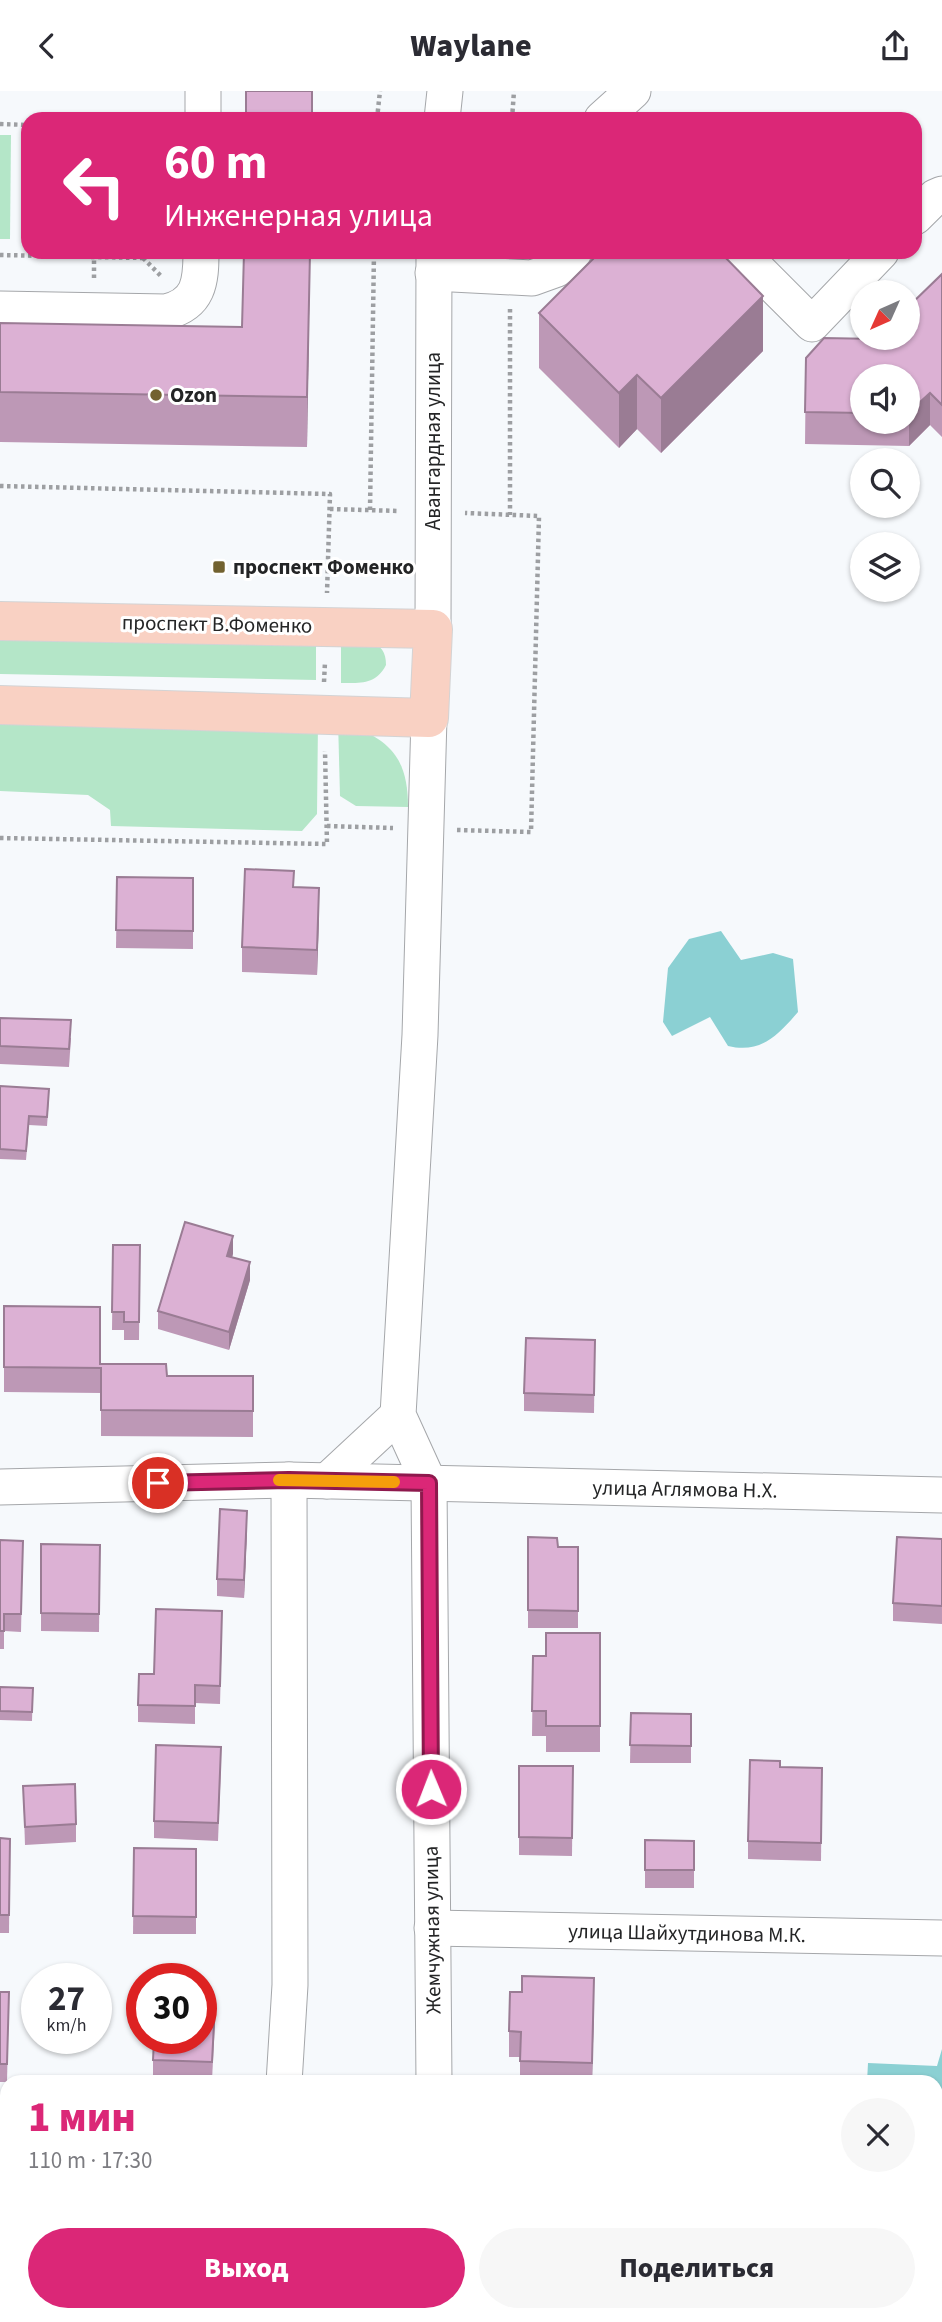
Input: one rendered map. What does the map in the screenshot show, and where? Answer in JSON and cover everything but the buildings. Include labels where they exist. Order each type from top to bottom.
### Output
[{"type":"main road","name":"проспект В.Фоменко","points":[[0,621],[433,629]]},
{"type":"main road","points":[[0,705],[429,718],[433,629]]},
{"type":"street","points":[[203,112],[204,91]]},
{"type":"street","points":[[443,112],[445,91]]},
{"type":"street","points":[[609,112],[632,91]]},
{"type":"street","points":[[922,210],[942,194]]},
{"type":"street","points":[[0,309],[166,312],[179,309],[196,293],[201,279],[201,259]]},
{"type":"street","points":[[433,263],[510,277],[533,278],[549,274],[566,259]]},
{"type":"street","points":[[747,259],[812,324],[874,259]]},
{"type":"street","name":"Авангардная улица","points":[[433,263],[433,629]]},
{"type":"street","points":[[429,718],[420,1035],[397,1415],[429,1483]]},
{"type":"street","points":[[327,1481],[397,1415]]},
{"type":"street","points":[[284,2075],[290,1985],[289,1480]]},
{"type":"street","name":"улица Аглямова Н.Х.","points":[[0,1487],[289,1480],[942,1495]]},
{"type":"street","name":"Жемчужная улица","points":[[429,1483],[434,2075]]},
{"type":"street","name":"улица Шайхутдинова М.К.","points":[[432,1928],[942,1938]]},
{"type":"path","points":[[378,112],[380,91]]},
{"type":"path","points":[[512,112],[514,91]]},
{"type":"path","points":[[0,124],[21,125]]},
{"type":"path","points":[[0,255],[21,254]]},
{"type":"path","points":[[370,510],[374,259]]},
{"type":"path","points":[[510,277],[510,515]]},
{"type":"path","points":[[0,486],[330,493],[327,598]]},
{"type":"path","points":[[330,509],[410,511]]},
{"type":"path","points":[[327,826],[531,832],[539,516],[459,513]]},
{"type":"path","points":[[324,693],[325,653]]},
{"type":"path","points":[[0,838],[327,843],[325,749]]},
{"type":"green space","points":[[0,135],[11,135],[10,239],[0,239]]},
{"type":"green space","points":[[0,632],[316,637],[316,680],[0,674]]},
{"type":"green space","points":[[341,636],[378,645],[385,656],[386,665],[382,672],[367,681],[341,683]]},
{"type":"green space","points":[[0,714],[318,722],[317,814],[302,831],[111,826],[110,810],[88,795],[0,791]]},
{"type":"green space","points":[[338,720],[369,734],[391,750],[404,773],[408,807],[356,806],[340,796]]},
{"type":"water","points":[[721,931],[741,960],[773,953],[793,959],[798,1012],[776,1035],[759,1045],[740,1048],[728,1046],[710,1017],[672,1036],[663,1022],[668,968],[689,939]]},
{"type":"water","points":[[942,2049],[942,2075],[867,2075],[868,2063],[937,2066]]},
{"type":"slow traffic","points":[[279,1480],[394,1482]]},
{"type":"place","name":"Ozon","points":[[156,395]]},
{"type":"place","name":"проспект Фоменко","points":[[219,567]]},
{"type":"route","points":[[158,1483],[289,1480],[429,1483],[431,1789]]}]
